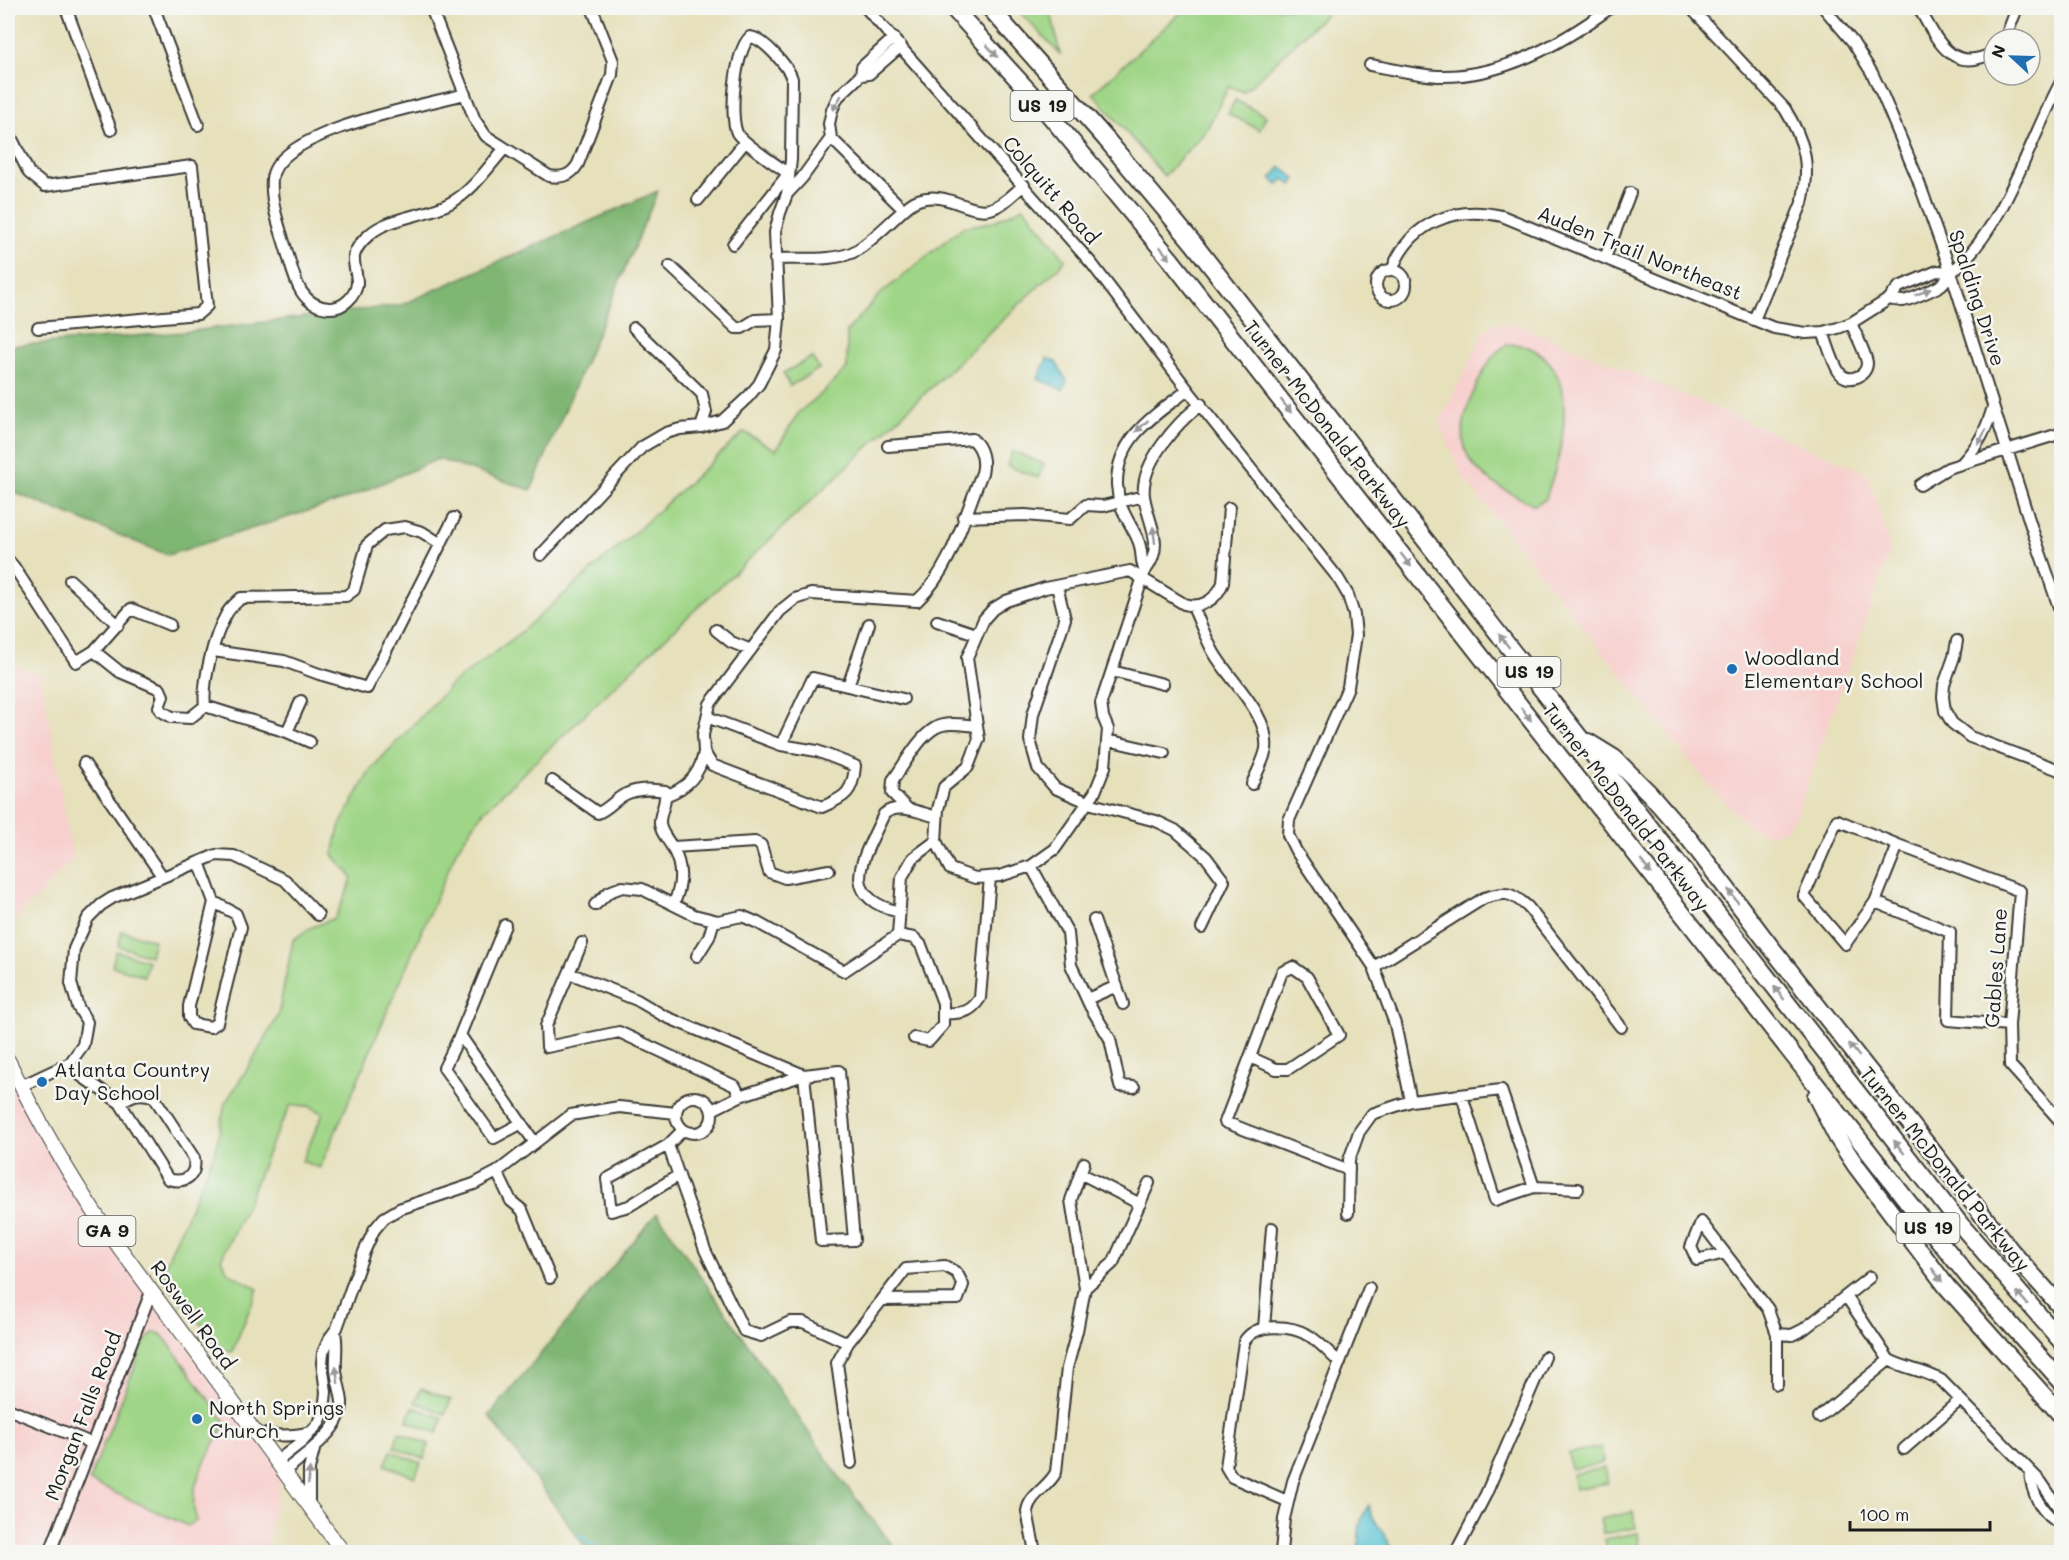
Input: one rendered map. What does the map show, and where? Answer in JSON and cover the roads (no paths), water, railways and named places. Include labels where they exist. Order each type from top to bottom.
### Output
[{"type":"highway","name":"Turner McDonald Parkway","points":[[953,8],[1041,105],[1171,260],[1940,1243],[2061,1382]]},
{"type":"highway","name":"Turner McDonald Parkway","points":[[990,8],[1185,234],[1960,1224],[2061,1342]]},
{"type":"highway","points":[[1578,735],[1614,758],[1650,794],[1690,840],[1770,946],[2011,1251],[2061,1308]]},
{"type":"highway","points":[[1803,1068],[1821,1108],[1856,1166],[1947,1287],[2061,1416]]},
{"type":"main road","name":"Roswell Road","points":[[8,1060],[74,1182],[151,1292],[343,1552]]},
{"type":"street","points":[[68,8],[111,130]]},
{"type":"street","points":[[154,8],[198,125]]},
{"type":"street","points":[[430,8],[475,120],[486,136],[549,176],[559,177],[569,174],[574,169],[612,75],[613,61],[592,8]]},
{"type":"street","name":"Colquitt Road","points":[[866,8],[1092,264],[1188,390],[1338,578],[1348,595],[1354,615],[1356,644],[1348,687],[1289,820],[1288,835],[1296,851],[1374,967],[1395,1023],[1411,1101]]},
{"type":"street","points":[[1370,65],[1438,76],[1472,73],[1534,55],[1586,25],[1610,8]]},
{"type":"street","name":"Spalding Drive","points":[[1824,8],[1852,41],[1883,96],[1917,177],[1952,272],[2061,616]]},
{"type":"street","points":[[1918,8],[1942,48],[1958,57],[1982,58]]},
{"type":"street","points":[[2010,27],[2017,8]]},
{"type":"street","points":[[1694,11],[1785,109],[1797,128],[1804,146],[1807,166],[1802,204],[1754,320]]},
{"type":"street","points":[[541,555],[642,447],[666,433],[722,421],[759,384],[776,350],[779,319],[775,232],[787,194],[791,160],[792,91],[790,70],[761,41],[750,37],[742,47],[736,70],[737,132],[744,142],[789,174]]},
{"type":"street","points":[[897,42],[862,67],[861,75],[838,98],[829,124],[831,138],[903,209]]},
{"type":"street","name":"Auden Trail Northeast","points":[[1392,270],[1404,246],[1424,228],[1446,216],[1486,212],[1503,216],[1754,320],[1789,332],[1823,332],[1851,323],[1889,299],[1904,301],[1933,289],[1942,284],[1972,253],[2013,187],[2025,155],[2061,80]]},
{"type":"street","points":[[465,94],[348,124],[306,141],[278,161],[272,178],[274,207],[297,284],[304,296],[329,308],[342,305],[352,295],[357,282],[353,267],[354,253],[367,236],[384,225],[450,203],[472,185],[505,148]]},
{"type":"street","points":[[8,131],[29,173],[45,186],[192,166],[207,306],[198,314],[38,328]]},
{"type":"street","points":[[787,194],[802,178],[831,138]]},
{"type":"street","points":[[698,200],[744,142]]},
{"type":"street","points":[[733,244],[789,174]]},
{"type":"street","points":[[775,260],[843,256],[856,250],[903,209],[918,200],[933,197],[945,198],[981,209],[990,209],[1024,185]]},
{"type":"street","points":[[1605,258],[1630,193]]},
{"type":"street","points":[[670,266],[736,328],[742,328],[755,320],[779,319]]},
{"type":"street","points":[[1823,332],[1839,372],[1847,378],[1856,378],[1864,372],[1867,362],[1851,323]]},
{"type":"street","points":[[634,328],[702,394],[706,412],[701,427]]},
{"type":"street","points":[[1144,575],[1139,541],[1119,503],[1117,476],[1120,458],[1127,444],[1145,423],[1188,390]]},
{"type":"street","points":[[1201,404],[1187,415],[1152,459],[1145,479],[1144,496],[1155,533],[1155,549],[1144,575],[1101,703],[1108,729],[1105,768],[1095,792],[1055,849],[1030,866],[1000,876],[975,878],[950,869],[936,841],[937,816],[944,787],[968,767],[979,739],[967,658],[976,634],[988,614],[1006,601],[1057,586],[1130,571],[1144,575],[1174,600],[1193,607],[1208,603],[1223,583],[1229,508]]},
{"type":"street","points":[[1962,463],[1982,437],[1993,406]]},
{"type":"street","points":[[1920,485],[1937,473],[1962,463],[2061,433]]},
{"type":"street","points":[[665,796],[680,791],[694,778],[702,763],[703,735],[710,704],[780,611],[795,598],[811,594],[917,601],[937,579],[959,531],[984,465],[980,448],[975,440],[888,446]]},
{"type":"street","points":[[963,517],[1025,515],[1070,519],[1086,505],[1103,507],[1144,496]]},
{"type":"street","points":[[213,651],[284,661],[367,688],[454,519]]},
{"type":"street","points":[[205,706],[204,696],[213,651],[225,616],[242,598],[346,596],[354,590],[367,545],[385,530],[405,527],[422,532],[441,544]]},
{"type":"street","points":[[8,560],[75,662],[94,651],[131,609],[170,625]]},
{"type":"street","points":[[70,580],[118,625]]},
{"type":"street","points":[[1057,586],[1065,619],[1033,714],[1030,740],[1038,768],[1055,788],[1088,802],[1156,821],[1175,830],[1206,857],[1224,881],[1202,928]]},
{"type":"street","points":[[1193,607],[1214,653],[1232,681],[1250,701],[1262,726],[1266,749],[1252,784]]},
{"type":"street","points":[[937,621],[976,634]]},
{"type":"street","points":[[848,686],[868,624]]},
{"type":"street","points":[[716,630],[730,642],[751,650]]},
{"type":"street","points":[[1957,641],[1944,685],[1943,697],[1945,711],[1952,723],[1970,737],[2061,771]]},
{"type":"street","points":[[94,651],[120,672],[160,689],[163,696],[159,708],[162,714],[190,718],[205,706]]},
{"type":"street","points":[[1112,671],[1163,684]]},
{"type":"street","points":[[782,746],[813,678],[903,699]]},
{"type":"street","points":[[287,732],[301,701]]},
{"type":"street","points":[[205,706],[287,732],[310,742]]},
{"type":"street","points":[[704,752],[712,765],[822,807],[841,799],[854,784],[855,766],[817,751],[782,746],[707,717]]},
{"type":"street","points":[[908,809],[892,794],[891,787],[893,780],[921,742],[934,728],[941,726],[956,724],[977,726]]},
{"type":"street","points":[[1107,740],[1164,753]]},
{"type":"street","points":[[84,763],[162,876]]},
{"type":"street","points":[[552,781],[598,813],[608,809],[626,794],[649,788],[665,791],[666,801],[659,822],[680,867],[681,888],[674,903]]},
{"type":"street","points":[[899,912],[874,902],[860,884],[859,876],[884,814],[889,810],[908,809],[937,816]]},
{"type":"street","name":"Gables Lane","points":[[1898,845],[1875,902],[1845,944],[1804,896],[1837,820],[2020,891],[2009,1025],[2010,1065],[2061,1123]]},
{"type":"street","points":[[898,935],[902,877],[913,858],[936,841]]},
{"type":"street","points":[[673,848],[755,842],[761,845],[769,872],[785,878],[829,870]]},
{"type":"street","points":[[21,1086],[70,1063],[83,1045],[87,1022],[78,1007],[71,983],[74,949],[88,918],[100,905],[112,898],[216,855],[234,856],[285,880],[318,915]]},
{"type":"street","points":[[199,862],[214,902],[189,1006],[189,1017],[194,1024],[211,1028],[217,1023],[241,927],[236,914],[214,902]]},
{"type":"street","points":[[1030,866],[1068,933],[1071,965],[1110,1039],[1120,1086],[1134,1087]]},
{"type":"street","points":[[943,1014],[966,1012],[974,1008],[980,998],[990,877]]},
{"type":"street","points":[[596,905],[609,892],[622,887],[642,889],[694,915],[718,921],[742,916],[844,971],[898,935],[914,938],[921,945],[943,1004],[943,1025],[929,1041],[914,1038]]},
{"type":"street","points":[[1374,967],[1484,898],[1502,892],[1515,896],[1528,907],[1621,1027]]},
{"type":"street","name":"Gables Lane","points":[[1875,902],[1950,932],[1948,1020],[2009,1025]]},
{"type":"street","points":[[697,956],[709,938],[714,920]]},
{"type":"street","points":[[1094,921],[1123,1004]]},
{"type":"street","points":[[505,925],[444,1068],[494,1138],[522,1123]]},
{"type":"street","points":[[582,943],[546,1026],[547,1047],[619,1032],[735,1086],[740,1096]]},
{"type":"street","points":[[1250,1057],[1276,1069],[1288,1069],[1339,1035],[1307,977],[1293,967],[1282,972],[1225,1122],[1349,1170]]},
{"type":"street","points":[[569,973],[637,1000],[664,1016],[804,1075]]},
{"type":"street","points":[[1087,999],[1117,986]]},
{"type":"street","points":[[460,1035],[536,1143]]},
{"type":"street","points":[[70,1063],[81,1076],[120,1103],[168,1179],[182,1181],[189,1179],[194,1170],[194,1158],[154,1097],[148,1094],[131,1095],[120,1103]]},
{"type":"street","points":[[712,1110],[740,1096],[804,1075],[839,1071],[854,1240],[821,1241],[804,1075]]},
{"type":"street","points":[[1347,1213],[1349,1160],[1359,1132],[1372,1114],[1411,1101],[1501,1090],[1534,1187]]},
{"type":"street","points":[[1462,1096],[1495,1200],[1534,1187],[1578,1189]]},
{"type":"street","points":[[690,1097],[706,1101],[712,1110],[712,1120],[706,1129],[698,1134],[687,1133],[677,1123],[676,1113],[680,1103],[690,1097]]},
{"type":"street","points":[[280,1467],[319,1422],[324,1411],[327,1392],[322,1363],[323,1353],[329,1339],[336,1333],[374,1230],[391,1212],[474,1184],[497,1172],[571,1115],[619,1107],[676,1113]]},
{"type":"street","points":[[679,1175],[629,1206],[611,1211],[607,1179],[668,1145],[683,1130]]},
{"type":"street","points":[[668,1145],[705,1250],[744,1331],[761,1336],[790,1322],[803,1322],[848,1343]]},
{"type":"street","points":[[1035,1552],[1027,1511],[1028,1505],[1053,1479],[1056,1472],[1067,1368],[1085,1288],[1071,1200],[1082,1168],[1140,1204]]},
{"type":"street","points":[[497,1172],[511,1201],[522,1210],[550,1278]]},
{"type":"street","points":[[1085,1288],[1113,1263],[1149,1183]]},
{"type":"street","points":[[1264,1328],[1272,1228]]},
{"type":"street","points":[[1725,1253],[1768,1309],[1777,1334],[1777,1384]]},
{"type":"street","points":[[851,1463],[837,1363],[848,1343],[906,1269],[945,1266],[957,1274],[963,1285],[958,1299],[882,1300]]},
{"type":"street","points":[[1777,1334],[1792,1335],[1804,1329],[1870,1277]]},
{"type":"street","points":[[1281,1552],[1287,1501],[1369,1288]]},
{"type":"street","name":"Morgan Falls Road","points":[[50,1552],[151,1292]]},
{"type":"street","points":[[1846,1296],[1889,1360],[1941,1380],[2041,1482],[2061,1513]]},
{"type":"street","points":[[1287,1501],[1232,1477],[1226,1467],[1244,1342],[1254,1330],[1290,1329],[1305,1333],[1319,1342],[1340,1363]]},
{"type":"street","points":[[280,1467],[315,1446],[333,1429],[342,1405],[335,1356],[338,1343],[336,1333]]},
{"type":"street","points":[[1456,1552],[1486,1494],[1545,1357]]},
{"type":"street","points":[[1819,1417],[1889,1360]]},
{"type":"street","points":[[1904,1449],[1960,1400]]},
{"type":"street","points":[[8,1409],[91,1443]]},
{"type":"street","points":[[255,1433],[300,1435],[310,1432]]},
{"type":"street","points":[[309,1506],[309,1469],[315,1446]]},
{"type":"street","points":[[2030,1471],[2035,1496],[2047,1514],[2061,1524]]},
{"type":"water","points":[[1281,167],[1296,179],[1292,185],[1284,179],[1278,185],[1271,179]]},
{"type":"water","points":[[1047,358],[1056,362],[1067,381],[1063,390],[1038,379]]},
{"type":"water","points":[[1369,1505],[1371,1514],[1395,1552],[1357,1552],[1361,1522]]},
{"type":"waterway","points":[[579,1535],[603,1552]]},
{"type":"place","name":"Woodland Elementary School","points":[[1732,669]]},
{"type":"place","name":"Atlanta Country Day School","points":[[42,1082]]},
{"type":"place","name":"North Springs Church","points":[[197,1419]]}]
